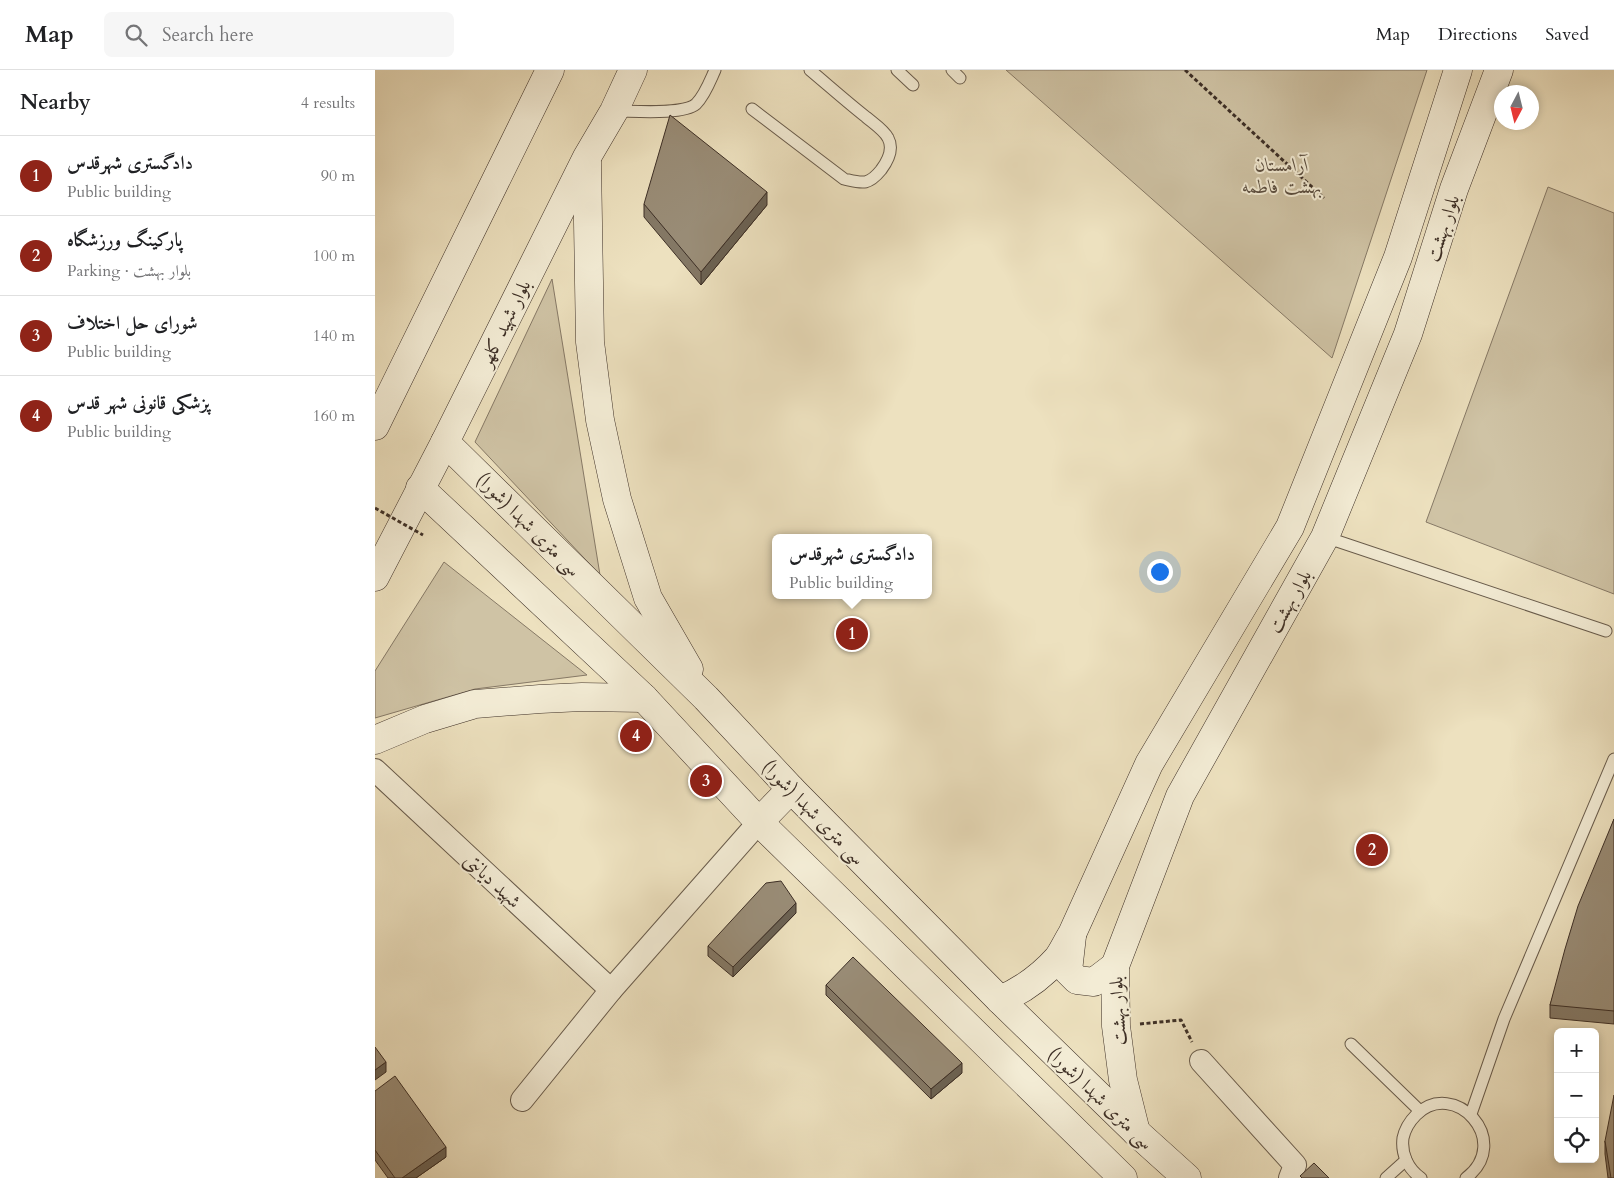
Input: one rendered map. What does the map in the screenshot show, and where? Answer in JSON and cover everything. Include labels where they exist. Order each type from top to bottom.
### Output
[{"type":"main road","points":[[375,426],[550,70]]},
{"type":"main road","name":"بلوار شهید کلهر","points":[[375,577],[445,442],[587,157],[614,111],[633,70]]},
{"type":"main road","name":"بلوار بهشت","points":[[999,1000],[1014,994],[1042,974],[1059,957],[1072,934],[1149,764],[1290,527],[1337,414],[1398,257],[1458,70]]},
{"type":"main road","name":"بلوار بهشت","points":[[1136,1132],[1123,1080],[1116,1026],[1115,966],[1179,796],[1322,542],[1409,334],[1454,188],[1499,70]]},
{"type":"main road","points":[[587,157],[590,342],[600,420],[617,498],[648,598],[706,698]]},
{"type":"main road","name":"سی متری شهدا (شورا)","points":[[445,442],[706,698],[791,789],[999,1000],[1136,1132],[1187,1178]]},
{"type":"main road","points":[[420,488],[644,698],[759,822],[1123,1178]]},
{"type":"main road","points":[[1290,527],[1322,542]]},
{"type":"main road","points":[[375,740],[425,719],[475,704],[539,698],[644,698]]},
{"type":"main road","points":[[759,822],[791,789]]},
{"type":"main road","points":[[1072,934],[1068,971],[1077,980],[1094,982],[1115,966]]},
{"type":"street","name":"شهید دیانتی","points":[[375,770],[611,990]]},
{"type":"street","points":[[521,1100],[611,990],[759,822]]},
{"type":"street","points":[[1201,1061],[1295,1165],[1289,1178]]},
{"type":"lane","points":[[614,111],[674,111],[695,105],[705,91],[715,70]]},
{"type":"lane","points":[[752,109],[844,179],[870,182],[887,162],[890,148],[889,139],[810,70]]},
{"type":"lane","points":[[897,70],[913,85]]},
{"type":"lane","points":[[1322,542],[1606,631]]},
{"type":"lane","points":[[1471,1114],[1504,1020],[1614,758]]},
{"type":"lane","points":[[1351,1044],[1420,1111]]},
{"type":"lane","points":[[1421,1178],[1411,1169],[1406,1160],[1403,1146],[1404,1133],[1410,1120],[1420,1111],[1433,1105],[1446,1104],[1459,1107],[1471,1114],[1479,1124],[1484,1136],[1481,1162],[1472,1176]]},
{"type":"lane","points":[[1386,1178],[1406,1160]]},
{"type":"path","points":[[1185,70],[1324,198]]},
{"type":"path","points":[[375,508],[423,535]]},
{"type":"path","points":[[1116,1026],[1181,1020],[1201,1061]]},
{"type":"green space","name":"آرامستان بهشت فاطمه","points":[[1006,70],[1427,70],[1332,358]]},
{"type":"green space","points":[[1548,187],[1614,213],[1614,594],[1426,522]]},
{"type":"green space","points":[[552,279],[600,575],[475,442]]},
{"type":"green space","points":[[444,562],[587,675],[475,689],[375,718],[375,671]]},
{"type":"building","points":[[670,115],[767,192],[701,272],[644,204]]},
{"type":"building","points":[[1614,819],[1614,1011],[1550,1005],[1578,906]]},
{"type":"building","points":[[781,881],[796,903],[733,967],[708,946],[766,883]]},
{"type":"building","points":[[853,957],[962,1063],[931,1089],[826,985]]},
{"type":"building","points":[[375,1047],[386,1062],[375,1070]]},
{"type":"building","points":[[395,1076],[446,1147],[402,1178],[395,1178],[375,1150],[375,1091]]},
{"type":"building","points":[[1614,1095],[1614,1178],[1611,1178],[1605,1141]]},
{"type":"building","points":[[1314,1163],[1329,1178],[1302,1178],[1300,1176]]},
{"type":"place","name":"دادگستری شهرقدس","points":[[852,634]]},
{"type":"place","name":"پزشکی قانونی شهر قدس","points":[[636,736]]},
{"type":"place","name":"شورای حل اختلاف","points":[[706,781]]},
{"type":"place","name":"پارکینگ ورزشگاه","points":[[1372,850]]}]
